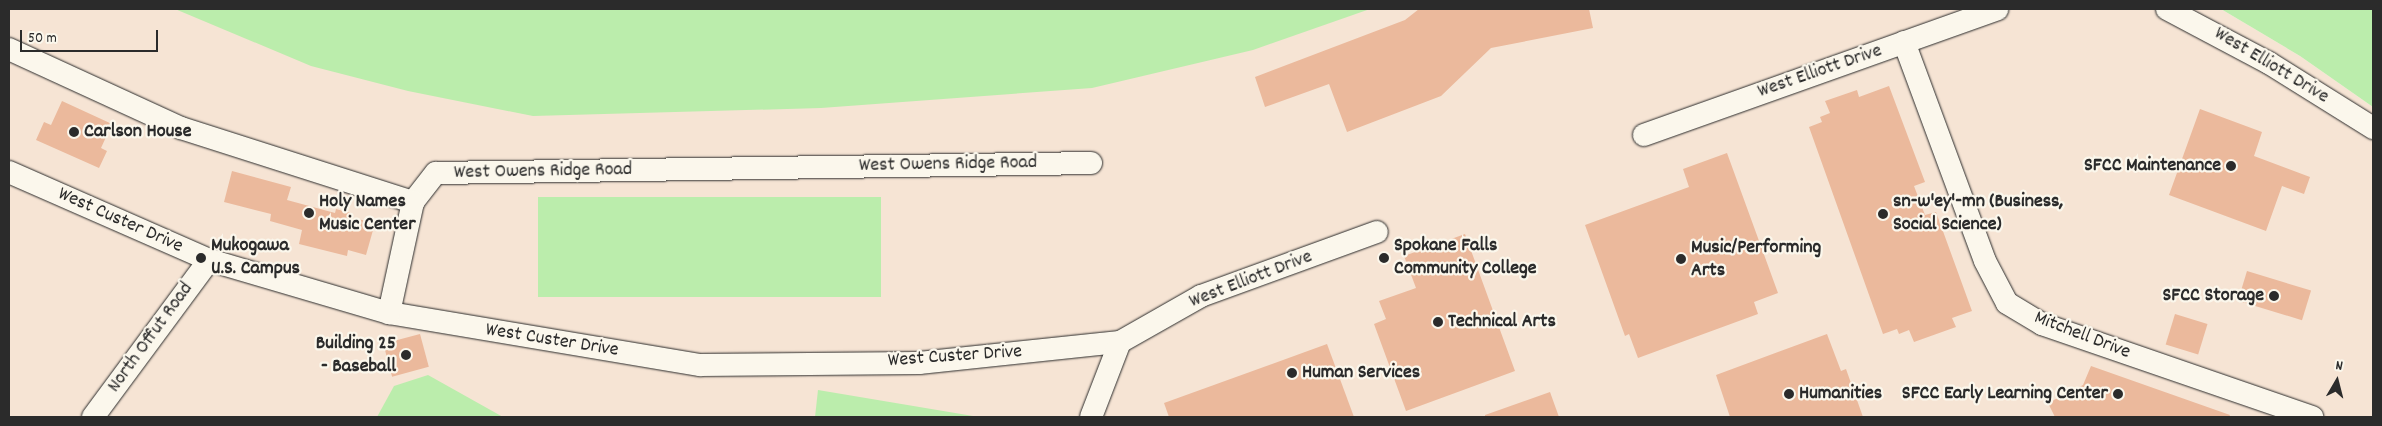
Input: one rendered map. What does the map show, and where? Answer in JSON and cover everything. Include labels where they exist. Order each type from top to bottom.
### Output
[{"type":"street","name":"West Elliott Drive","points":[[1644,135],[1997,9]]},
{"type":"street","name":"West Elliott Drive","points":[[2167,9],[2269,63],[2373,128]]},
{"type":"street","name":"Mitchell Drive","points":[[1904,42],[1985,261],[2007,303],[2042,324],[2312,417]]},
{"type":"street","points":[[9,48],[181,128],[413,202],[389,314]]},
{"type":"street","name":"West Owens Ridge Road","points":[[413,202],[436,173],[1091,163]]},
{"type":"street","name":"West Custer Drive","points":[[9,172],[209,260],[389,314],[700,365],[919,363],[1120,342]]},
{"type":"street","name":"West Elliott Drive","points":[[1120,342],[1202,296],[1378,232]]},
{"type":"street","name":"North Offut Road","points":[[93,417],[209,260]]},
{"type":"street","points":[[1091,417],[1120,342]]},
{"type":"shaded area","name":"Spokane Falls Community College","points":[[9,9],[2221,9],[2300,56],[2373,107],[2373,417],[9,417]]},
{"type":"green space","points":[[175,9],[1370,9],[1253,50],[1092,88],[821,108],[533,116],[408,91],[311,66]]},
{"type":"green space","points":[[2221,9],[2373,9],[2373,107],[2300,56]]},
{"type":"green space","points":[[538,197],[881,197],[881,297],[538,297]]},
{"type":"green space","points":[[428,375],[503,417],[377,417],[394,386]]},
{"type":"green space","points":[[818,390],[979,417],[815,417]]},
{"type":"building","points":[[1419,9],[1589,9],[1593,28],[1491,48],[1441,96],[1347,132],[1329,84],[1265,107],[1255,77],[1405,20]]},
{"type":"building","name":"sn-w'ey'-mn (Business, Social Science)","points":[[1889,86],[1925,182],[1914,186],[1925,215],[1936,212],[1972,311],[1952,318],[1956,327],[1914,342],[1909,330],[1899,334],[1897,329],[1883,334],[1809,127],[1822,122],[1820,117],[1830,113],[1825,101],[1857,90],[1859,97]]},
{"type":"building","name":"Carlson House","points":[[62,101],[112,124],[101,148],[107,151],[99,168],[36,140],[44,122],[51,125]]},
{"type":"building","name":"SFCC Maintenance","points":[[2200,109],[2262,132],[2254,156],[2310,177],[2304,194],[2282,186],[2266,231],[2169,195]]},
{"type":"building","name":"Music/Performing Arts","points":[[1727,153],[1778,293],[1754,302],[1758,314],[1638,358],[1629,334],[1625,336],[1585,225],[1689,187],[1683,169]]},
{"type":"building","name":"Holy Names Music Center","points":[[232,171],[291,187],[287,200],[335,213],[336,209],[351,213],[349,217],[375,223],[366,255],[348,250],[347,256],[299,244],[302,230],[270,221],[271,214],[224,202]]},
{"type":"building","name":"Technical Arts","points":[[1465,234],[1515,371],[1406,411],[1374,324],[1386,319],[1379,301],[1416,288],[1404,256]]},
{"type":"building","name":"SFCC Storage","points":[[2247,271],[2311,291],[2302,320],[2238,301]]},
{"type":"building","points":[[2175,314],[2208,324],[2198,355],[2166,345]]},
{"type":"building","name":"Building 25 - Baseball","points":[[420,334],[429,367],[392,377],[383,344]]},
{"type":"building","name":"Humanities","points":[[1827,334],[1841,371],[1846,369],[1863,417],[1730,417],[1716,375]]},
{"type":"building","name":"Human Services","points":[[1327,344],[1354,417],[1169,417],[1164,403]]},
{"type":"building","name":"SFCC Early Learning Center","points":[[2091,366],[2230,415],[2229,417],[2055,417],[2048,403],[2083,385]]},
{"type":"building","points":[[1550,392],[1559,417],[1485,417],[1485,415]]},
{"type":"place","name":"Carlson House","points":[[74,132]]},
{"type":"place","name":"SFCC Maintenance","points":[[2231,166]]},
{"type":"place","name":"Holy Names Music Center","points":[[309,213]]},
{"type":"place","name":"sn-w'ey'-mn (Business, Social Science)","points":[[1883,214]]},
{"type":"place","name":"Mukogawa U.S. Campus","points":[[201,258]]},
{"type":"place","name":"Spokane Falls Community College","points":[[1384,258]]},
{"type":"place","name":"Music/Performing Arts","points":[[1681,259]]},
{"type":"place","name":"SFCC Storage","points":[[2274,296]]},
{"type":"place","name":"Technical Arts","points":[[1438,322]]},
{"type":"place","name":"Building 25 - Baseball","points":[[406,355]]},
{"type":"place","name":"Human Services","points":[[1292,373]]},
{"type":"place","name":"Humanities","points":[[1789,394]]},
{"type":"place","name":"SFCC Early Learning Center","points":[[2118,394]]}]
